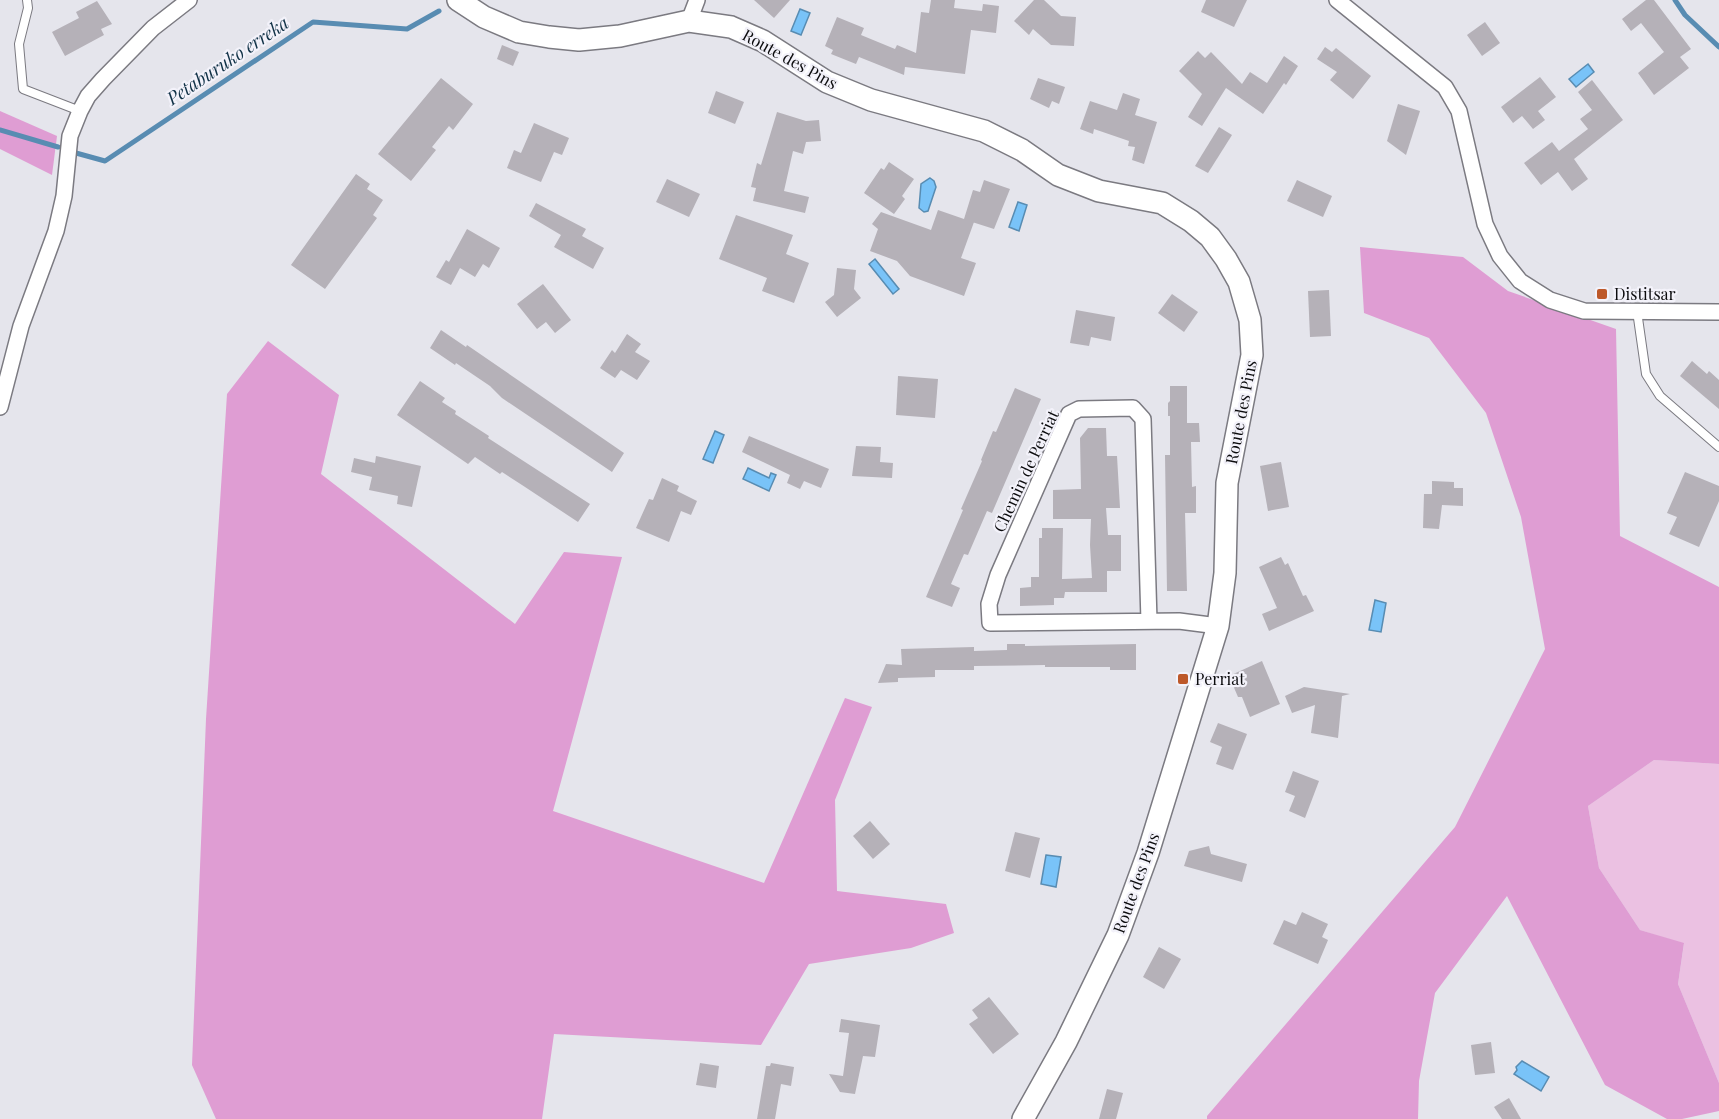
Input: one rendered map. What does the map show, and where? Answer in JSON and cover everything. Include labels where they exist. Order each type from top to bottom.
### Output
[{"type":"street","points":[[0,407],[21,326],[56,231],[64,196],[70,136],[80,111],[88,96],[153,28],[189,0]]},
{"type":"street","name":"Route des Pins","points":[[458,0],[484,17],[519,32],[579,40],[620,36],[689,21],[730,27],[763,41],[827,82],[871,100],[984,131],[1022,150],[1058,176],[1099,191],[1162,203],[1191,221],[1210,237],[1239,282],[1250,320],[1252,355],[1227,483],[1225,573],[1218,626],[1148,853],[1118,935],[1066,1042],[1023,1119]]},
{"type":"street","points":[[689,21],[697,0]]},
{"type":"street","points":[[1336,0],[1393,43],[1445,87],[1460,111],[1485,224],[1500,256],[1520,281],[1550,300],[1584,311],[1719,312]]},
{"type":"street","name":"Chemin de Perriat","points":[[1149,621],[1143,419],[1133,408],[1079,408],[1069,414],[998,575],[989,604],[990,623],[1179,621],[1218,626]]},
{"type":"lane","points":[[27,0],[28,8],[19,44],[23,89],[80,111]]},
{"type":"lane","points":[[1637,311],[1646,374],[1660,396],[1719,447]]},
{"type":"shaded area","points":[[0,111],[57,136],[52,175],[0,149]]},
{"type":"shaded area","points":[[1360,247],[1463,257],[1508,291],[1616,329],[1620,536],[1719,587],[1719,764],[1654,760],[1588,806],[1599,868],[1640,930],[1684,943],[1678,984],[1719,1083],[1719,1111],[1682,1119],[1667,1119],[1605,1085],[1507,896],[1435,993],[1419,1081],[1418,1119],[1207,1119],[1207,1116],[1455,827],[1545,649],[1521,517],[1486,413],[1429,338],[1364,313]]},
{"type":"shaded area","points":[[268,341],[339,395],[321,474],[515,624],[564,552],[622,557],[553,811],[764,883],[845,698],[872,707],[835,800],[837,891],[946,904],[954,933],[911,948],[809,964],[761,1045],[554,1034],[542,1119],[216,1119],[192,1065],[206,719],[227,394]]},
{"type":"shaded area","points":[[1654,760],[1719,764],[1719,1083],[1678,984],[1684,944],[1640,930],[1599,868],[1588,806]]},
{"type":"water","points":[[800,9],[810,13],[801,35],[791,31]]},
{"type":"water","points":[[1588,64],[1594,72],[1576,87],[1569,79]]},
{"type":"water","points":[[930,178],[936,187],[928,211],[924,212],[919,208],[921,184]]},
{"type":"water","points":[[1018,202],[1027,205],[1019,231],[1009,227]]},
{"type":"water","points":[[875,259],[899,289],[893,294],[869,264]]},
{"type":"water","points":[[715,431],[724,435],[713,463],[703,459]]},
{"type":"water","points":[[748,468],[769,478],[771,473],[776,475],[769,491],[743,479]]},
{"type":"water","points":[[1375,600],[1386,603],[1381,632],[1369,630]]},
{"type":"water","points":[[1046,855],[1061,857],[1056,887],[1041,884]]},
{"type":"water","points":[[1522,1061],[1549,1077],[1541,1091],[1514,1074],[1516,1067]]},
{"type":"building","points":[[754,0],[790,0],[774,18]]},
{"type":"building","points":[[931,0],[955,0],[954,8],[982,11],[983,4],[999,6],[996,33],[971,30],[965,74],[905,67],[904,75],[859,57],[856,64],[831,54],[833,50],[825,46],[837,17],[864,28],[861,35],[895,49],[897,45],[916,53],[921,12],[929,13]]},
{"type":"building","points":[[1034,0],[1044,0],[1061,16],[1076,17],[1074,46],[1051,45],[1033,29],[1029,35],[1014,21]]},
{"type":"building","points":[[1206,0],[1247,0],[1234,27],[1201,12]]},
{"type":"building","points":[[1646,0],[1654,0],[1691,49],[1680,57],[1689,68],[1654,95],[1638,73],[1664,52],[1641,23],[1631,31],[1622,19]]},
{"type":"building","points":[[97,1],[112,24],[101,29],[104,35],[65,56],[52,32],[79,18],[76,12]]},
{"type":"building","points":[[1485,22],[1500,43],[1482,56],[1467,35]]},
{"type":"building","points":[[502,45],[519,52],[513,66],[497,59]]},
{"type":"building","points":[[1325,47],[1332,52],[1336,48],[1371,76],[1353,99],[1330,80],[1337,72],[1317,59]]},
{"type":"building","points":[[1198,51],[1205,58],[1211,52],[1242,84],[1250,72],[1267,83],[1284,56],[1298,66],[1263,114],[1226,88],[1202,126],[1188,117],[1202,94],[1179,71]]},
{"type":"building","points":[[1540,77],[1556,97],[1538,111],[1545,120],[1533,129],[1522,116],[1513,123],[1501,107]]},
{"type":"building","points":[[441,78],[473,104],[453,130],[449,126],[432,147],[436,150],[411,181],[378,154]]},
{"type":"building","points":[[1038,78],[1065,87],[1059,104],[1052,101],[1049,108],[1030,99]]},
{"type":"building","points":[[1592,80],[1623,120],[1574,159],[1588,179],[1572,191],[1558,172],[1541,185],[1524,163],[1552,142],[1559,151],[1588,129],[1580,119],[1592,110],[1578,92]]},
{"type":"building","points":[[716,91],[744,102],[735,124],[708,113]]},
{"type":"building","points":[[1123,93],[1140,99],[1135,115],[1157,122],[1144,164],[1132,160],[1135,147],[1128,146],[1129,141],[1094,129],[1093,134],[1080,129],[1090,101],[1117,110]]},
{"type":"building","points":[[1398,104],[1420,111],[1406,155],[1387,141]]},
{"type":"building","points":[[777,112],[806,121],[819,120],[821,141],[806,142],[803,154],[793,151],[784,191],[809,197],[805,213],[753,201],[756,188],[751,187],[757,163],[761,165]]},
{"type":"building","points":[[534,123],[569,138],[562,155],[554,152],[541,182],[507,168],[514,150],[521,153]]},
{"type":"building","points":[[1219,127],[1232,135],[1208,173],[1195,166]]},
{"type":"building","points":[[889,162],[914,179],[902,196],[905,199],[894,214],[864,193],[881,168],[884,170]]},
{"type":"building","points":[[356,174],[370,184],[367,189],[383,200],[373,215],[377,218],[325,289],[291,265]]},
{"type":"building","points":[[667,179],[700,194],[689,217],[656,202]]},
{"type":"building","points":[[984,180],[1010,189],[994,229],[974,223],[961,258],[976,263],[964,296],[910,276],[897,261],[870,251],[878,229],[872,224],[881,212],[931,230],[938,210],[964,219],[973,190],[980,192]]},
{"type":"building","points":[[1297,180],[1332,196],[1323,217],[1287,201]]},
{"type":"building","points":[[536,203],[586,229],[582,236],[604,248],[593,269],[554,247],[561,235],[529,216]]},
{"type":"building","points":[[736,215],[793,235],[786,254],[809,263],[794,303],[762,291],[767,278],[719,259]]},
{"type":"building","points":[[467,229],[500,248],[489,268],[483,264],[475,277],[460,268],[451,285],[436,277],[446,260],[449,262]]},
{"type":"building","points":[[837,268],[856,270],[854,289],[861,298],[837,317],[825,302],[834,295]]},
{"type":"building","points":[[543,284],[571,320],[555,333],[546,322],[537,329],[517,304]]},
{"type":"building","points":[[1329,290],[1331,336],[1310,337],[1308,291]]},
{"type":"building","points":[[1172,294],[1198,312],[1184,332],[1158,313]]},
{"type":"building","points":[[1076,310],[1115,317],[1111,341],[1091,337],[1089,346],[1070,343]]},
{"type":"building","points":[[441,330],[466,347],[467,345],[624,453],[612,472],[502,398],[490,386],[430,348]]},
{"type":"building","points":[[627,334],[641,344],[635,352],[650,361],[637,380],[621,370],[615,378],[600,368],[612,350],[615,353]]},
{"type":"building","points":[[1692,361],[1707,374],[1709,371],[1719,380],[1719,409],[1680,376]]},
{"type":"building","points":[[898,376],[938,379],[935,418],[896,415]]},
{"type":"building","points":[[420,381],[445,398],[442,402],[456,411],[455,414],[489,436],[488,438],[590,504],[578,522],[475,457],[468,464],[397,415]]},
{"type":"building","points":[[1170,386],[1187,386],[1187,423],[1199,423],[1200,442],[1191,442],[1192,487],[1196,486],[1196,513],[1185,513],[1187,591],[1167,591],[1165,455],[1170,455],[1168,403]]},
{"type":"building","points":[[1015,388],[1041,399],[992,513],[987,511],[968,555],[964,554],[951,584],[960,588],[952,607],[926,597],[993,431],[996,432]]},
{"type":"building","points":[[1088,428],[1106,428],[1107,456],[1117,456],[1120,508],[1106,508],[1108,535],[1121,535],[1121,571],[1107,571],[1107,592],[1065,592],[1064,598],[1054,598],[1054,605],[1020,606],[1020,588],[1031,587],[1031,577],[1039,577],[1039,538],[1042,538],[1042,528],[1063,528],[1062,579],[1092,578],[1091,519],[1053,519],[1053,490],[1081,489],[1080,438]]},
{"type":"building","points":[[749,436],[829,469],[821,488],[804,481],[800,489],[787,483],[790,475],[742,452]]},
{"type":"building","points":[[856,446],[881,447],[880,462],[893,463],[892,478],[852,476]]},
{"type":"building","points":[[376,456],[421,466],[412,507],[397,504],[398,496],[369,490],[372,477],[351,472],[354,458],[375,463]]},
{"type":"building","points":[[1281,462],[1289,507],[1268,511],[1260,466]]},
{"type":"building","points":[[1685,472],[1719,486],[1719,501],[1699,547],[1669,534],[1677,517],[1667,513]]},
{"type":"building","points":[[662,478],[679,486],[677,491],[697,501],[691,515],[681,511],[669,542],[636,528],[649,499],[653,500]]},
{"type":"building","points":[[1432,481],[1454,482],[1454,488],[1463,488],[1463,506],[1442,505],[1439,529],[1423,528],[1424,494],[1432,494]]},
{"type":"building","points":[[1281,557],[1285,565],[1288,563],[1303,596],[1306,595],[1314,611],[1269,631],[1262,614],[1277,608],[1259,567]]},
{"type":"building","points":[[1007,644],[1025,644],[1025,646],[1136,644],[1136,670],[1110,670],[1110,667],[1045,667],[1045,665],[974,666],[974,670],[935,670],[935,677],[898,678],[898,682],[878,683],[886,664],[902,665],[901,649],[974,647],[974,651],[1007,650]]},
{"type":"building","points":[[1262,661],[1280,704],[1250,717],[1242,697],[1238,697],[1229,676]]},
{"type":"building","points":[[1304,687],[1350,694],[1342,696],[1338,738],[1311,733],[1315,705],[1292,713],[1285,696]]},
{"type":"building","points":[[1218,723],[1247,734],[1233,770],[1216,764],[1222,747],[1210,742]]},
{"type":"building","points":[[1293,771],[1319,781],[1305,818],[1289,811],[1295,796],[1285,792]]},
{"type":"building","points":[[870,821],[890,844],[873,859],[853,836]]},
{"type":"building","points":[[1015,832],[1040,838],[1030,878],[1005,871]]},
{"type":"building","points":[[1209,846],[1211,854],[1247,864],[1242,882],[1184,866],[1189,851]]},
{"type":"building","points":[[1302,912],[1328,924],[1322,937],[1328,940],[1318,964],[1273,944],[1284,920],[1296,925]]},
{"type":"building","points":[[1159,947],[1181,959],[1164,989],[1143,977]]},
{"type":"building","points":[[989,997],[1019,1034],[993,1054],[969,1024],[978,1018],[972,1010]]},
{"type":"building","points":[[841,1019],[880,1025],[875,1057],[863,1056],[855,1094],[840,1092],[829,1074],[843,1076],[849,1033],[839,1032]]},
{"type":"building","points":[[1491,1042],[1495,1073],[1475,1075],[1471,1045]]},
{"type":"building","points":[[700,1063],[719,1066],[716,1088],[696,1085]]},
{"type":"building","points":[[771,1063],[794,1067],[791,1086],[781,1084],[775,1119],[757,1119],[766,1066],[770,1066]]},
{"type":"building","points":[[1107,1089],[1123,1093],[1116,1119],[1099,1119]]},
{"type":"building","points":[[1509,1098],[1521,1119],[1502,1119],[1494,1107]]},
{"type":"waterway","points":[[1675,0],[1685,15],[1719,47]]},
{"type":"waterway","name":"Petaburuko erreka","points":[[76,153],[105,161],[313,22],[407,29],[439,11]]},
{"type":"waterway","name":"Petaburuko erreka","points":[[0,130],[58,147]]},
{"type":"place","name":"Distitsar","points":[[1602,294]]},
{"type":"place","name":"Perriat","points":[[1183,679]]}]
